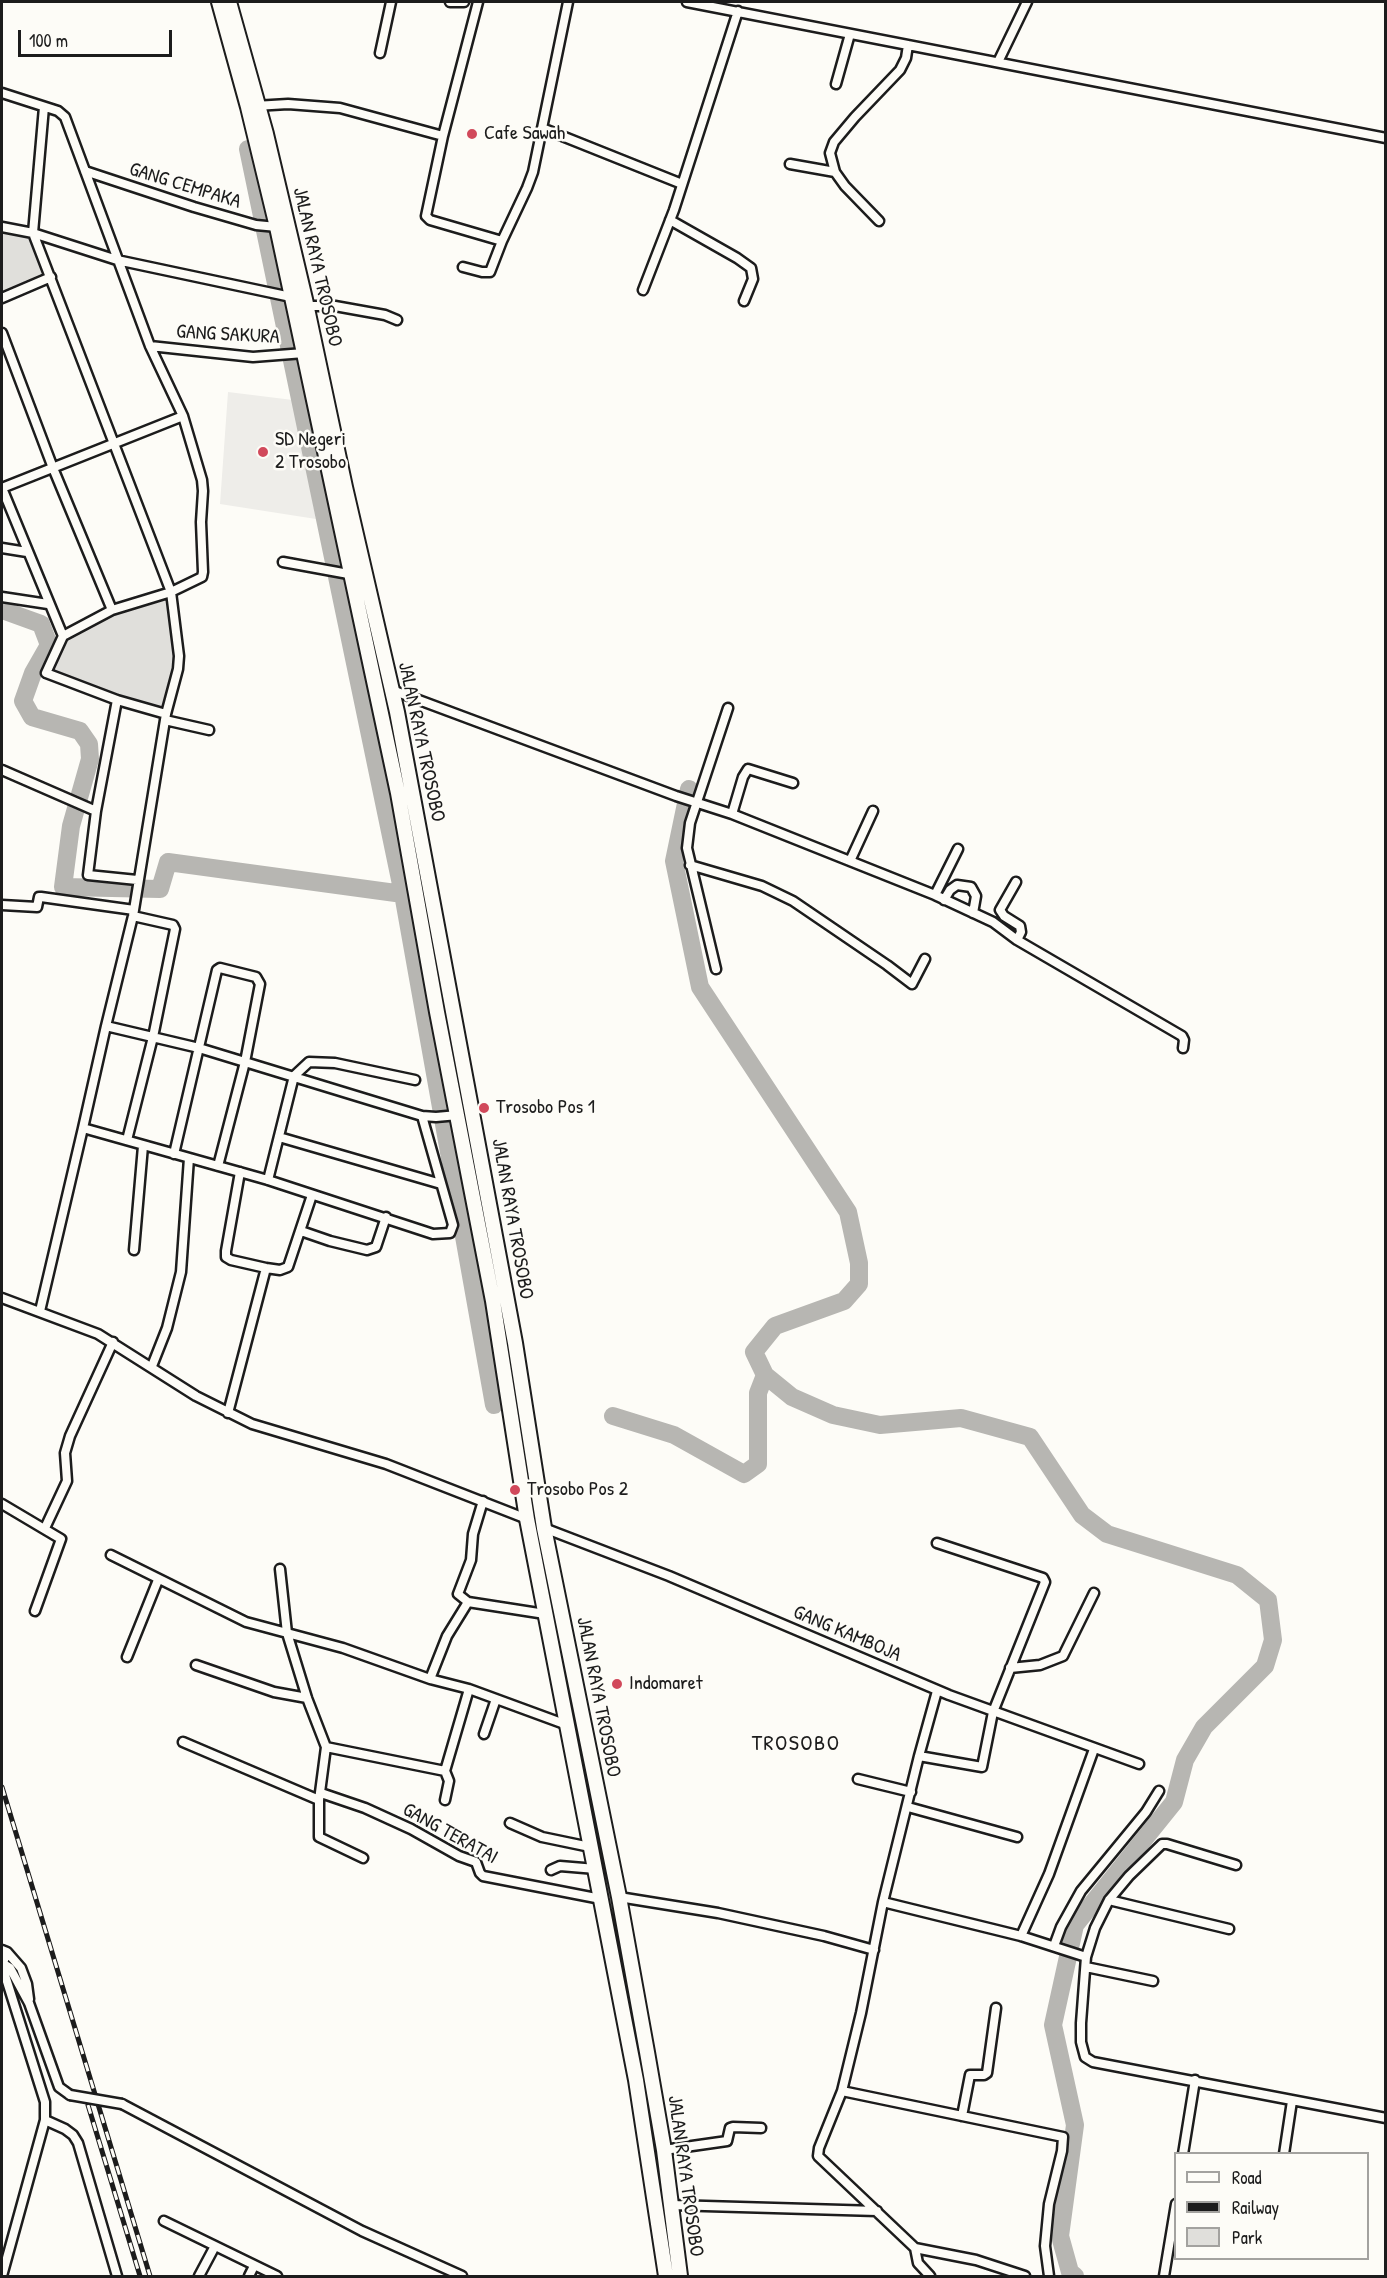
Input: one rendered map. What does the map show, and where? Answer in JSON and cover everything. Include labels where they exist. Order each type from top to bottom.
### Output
[{"type":"highway","name":"JALAN RAYA TROSOBO","points":[[219,2],[253,107],[288,297],[354,575],[393,763],[510,1401],[519,1416],[544,1528],[619,1897],[664,2150],[680,2277]]},
{"type":"highway","name":"JALAN RAYA TROSOBO","points":[[229,2],[253,107],[307,306],[354,575],[393,690],[515,1343],[522,1392],[519,1416],[527,1519],[636,2080],[666,2277]]},
{"type":"street","points":[[380,53],[391,2]]},
{"type":"street","points":[[450,2],[464,2]]},
{"type":"street","points":[[478,2],[443,136],[426,216],[430,220],[502,241]]},
{"type":"street","points":[[463,267],[490,272],[527,188],[543,128],[568,2]]},
{"type":"street","points":[[687,2],[1386,138]]},
{"type":"street","points":[[998,62],[1027,2]]},
{"type":"street","points":[[643,290],[670,220],[738,11]]},
{"type":"street","points":[[836,84],[850,34]]},
{"type":"street","points":[[879,221],[845,186],[835,172],[830,153],[834,142],[855,117],[900,70],[913,46]]},
{"type":"street","points":[[2,93],[58,111],[65,117],[150,346],[183,416],[202,480],[203,572],[200,577],[171,592],[112,610],[63,636],[46,674],[165,717],[209,730]]},
{"type":"street","points":[[253,107],[288,104],[340,108],[443,136]]},
{"type":"street","points":[[40,1311],[133,913],[165,717],[178,669],[179,656],[171,592],[33,233],[44,107]]},
{"type":"street","points":[[543,128],[682,184]]},
{"type":"street","points":[[790,164],[835,172]]},
{"type":"street","name":"GANG CEMPAKA","points":[[85,171],[194,207],[257,225],[274,227]]},
{"type":"street","points":[[670,220],[737,258],[750,268],[753,279],[744,301]]},
{"type":"street","points":[[2,227],[33,233],[117,260],[288,297]]},
{"type":"street","points":[[2,298],[51,277]]},
{"type":"street","points":[[307,306],[335,306],[385,315],[397,320]]},
{"type":"street","points":[[2,333],[53,468],[112,610]]},
{"type":"street","name":"GANG SAKURA","points":[[150,346],[252,357],[301,354]]},
{"type":"street","points":[[63,636],[4,502],[2,488],[183,416]]},
{"type":"street","points":[[2,548],[27,552]]},
{"type":"street","points":[[283,562],[354,575]]},
{"type":"street","points":[[2,597],[48,604]]},
{"type":"street","points":[[393,690],[676,796],[732,814],[935,895],[993,922],[1017,940],[1182,1036],[1183,1048]]},
{"type":"street","points":[[117,700],[93,810],[88,875],[137,882]]},
{"type":"street","points":[[716,969],[687,855],[687,838],[694,802],[728,708]]},
{"type":"street","points":[[732,814],[743,777],[748,769],[793,783]]},
{"type":"street","points":[[2,772],[93,810]]},
{"type":"street","points":[[850,861],[873,811]]},
{"type":"street","points":[[935,895],[958,849]]},
{"type":"street","points":[[690,866],[762,886],[793,901],[912,984],[925,959]]},
{"type":"street","points":[[1016,882],[1000,910],[1004,916],[1020,926],[1021,932],[1017,940]]},
{"type":"street","points":[[944,900],[950,890],[957,885],[971,887],[976,896],[973,914]]},
{"type":"street","points":[[2,905],[37,907],[39,897],[41,897],[133,913],[173,925],[175,928],[153,1037],[127,1140]]},
{"type":"street","points":[[174,1154],[217,968],[256,977],[260,984],[246,1062],[218,1166]]},
{"type":"street","points":[[106,1026],[200,1048],[422,1116],[456,1115]]},
{"type":"street","points":[[268,1180],[294,1076],[309,1062],[323,1060],[415,1080]]},
{"type":"street","points":[[83,1128],[268,1180],[433,1234],[450,1233],[453,1226],[422,1116]]},
{"type":"street","points":[[279,1137],[441,1184]]},
{"type":"street","points":[[134,1250],[143,1146]]},
{"type":"street","points":[[152,1366],[167,1328],[181,1272],[189,1158]]},
{"type":"street","points":[[240,1172],[226,1255],[231,1260],[280,1270],[288,1267],[302,1231],[312,1195]]},
{"type":"street","points":[[302,1231],[367,1250],[376,1247],[386,1217]]},
{"type":"street","points":[[228,1413],[266,1268]]},
{"type":"street","points":[[2,1298],[90,1330],[152,1366],[196,1396],[252,1424],[386,1464],[527,1519]]},
{"type":"street","points":[[45,1528],[67,1481],[65,1453],[70,1436],[113,1342]]},
{"type":"street","points":[[483,1501],[473,1534],[471,1560],[458,1594],[468,1602],[545,1614]]},
{"type":"street","points":[[2,1504],[45,1528],[61,1540],[35,1611]]},
{"type":"street","name":"GANG KAMBOJA","points":[[544,1528],[669,1576],[937,1690],[1139,1764]]},
{"type":"street","points":[[919,1756],[981,1767],[993,1712],[1045,1580],[937,1543]]},
{"type":"street","points":[[111,1556],[246,1622],[343,1648],[430,1679],[469,1689],[567,1725]]},
{"type":"street","points":[[280,1569],[287,1633],[307,1698],[326,1747],[320,1796],[319,1837],[363,1857]]},
{"type":"street","points":[[127,1657],[158,1580]]},
{"type":"street","points":[[1010,1668],[1040,1665],[1063,1656],[1094,1593]]},
{"type":"street","points":[[430,1679],[447,1636],[468,1602]]},
{"type":"street","points":[[196,1665],[274,1692],[307,1698]]},
{"type":"street","points":[[445,1800],[449,1781],[445,1771],[469,1689]]},
{"type":"street","points":[[937,1690],[883,1902],[842,2091],[819,2148],[818,2156],[915,2248],[976,2260],[1025,2277]]},
{"type":"street","points":[[484,1734],[496,1699]]},
{"type":"street","points":[[183,1742],[320,1796]]},
{"type":"street","points":[[326,1747],[445,1771]]},
{"type":"street","points":[[1021,1936],[1049,1875],[1094,1749]]},
{"type":"street","points":[[858,1779],[911,1792]]},
{"type":"street","points":[[1057,1947],[1061,1927],[1081,1891],[1146,1812],[1159,1791]]},
{"type":"street","name":"GANG TERATAI","points":[[320,1796],[365,1808],[411,1829],[459,1857],[476,1862],[483,1876],[601,1899]]},
{"type":"street","points":[[908,1807],[1017,1837]]},
{"type":"street","points":[[510,1823],[542,1837],[590,1847]]},
{"type":"street","points":[[1236,1865],[1162,1844],[1129,1876],[1109,1900],[1084,1956],[1086,1967],[1081,2042],[1087,2059],[1386,2118]]},
{"type":"street","points":[[551,1870],[560,1866],[596,1869]]},
{"type":"street","points":[[619,1897],[718,1913],[824,1936],[874,1950]]},
{"type":"street","points":[[1109,1900],[1230,1929]]},
{"type":"street","points":[[883,1902],[1021,1936],[1084,1956]]},
{"type":"street","points":[[2,2277],[45,2120],[45,2102],[4,1972],[2,1963],[4,1951]]},
{"type":"street","points":[[4,1951],[19,1964],[24,1973],[29,2002]]},
{"type":"street","points":[[2,1963],[10,1968],[29,2002],[55,2078],[64,2092],[122,2104],[362,2231],[462,2277]]},
{"type":"street","points":[[1086,1967],[1153,1981]]},
{"type":"street","points":[[962,2116],[970,2075],[986,2075],[987,2073],[996,2008]]},
{"type":"street","points":[[1184,2152],[1195,2080]]},
{"type":"street","points":[[842,2091],[1063,2137],[1062,2151],[1049,2204],[1045,2246],[1049,2277]]},
{"type":"street","points":[[1284,2152],[1292,2101]]},
{"type":"street","points":[[45,2120],[65,2128],[78,2143],[117,2277]]},
{"type":"street","points":[[664,2150],[726,2142],[729,2140],[730,2128],[733,2127],[761,2128]]},
{"type":"street","points":[[671,2205],[877,2211]]},
{"type":"street","points":[[1164,2277],[1174,2216]]},
{"type":"street","points":[[164,2221],[277,2277]]},
{"type":"street","points":[[200,2277],[215,2246]]},
{"type":"street","points":[[915,2248],[918,2263],[930,2277]]},
{"type":"street","points":[[249,2277],[254,2266]]},
{"type":"shaded area","name":"SD Negeri 2 Trosobo","points":[[228,392],[293,400],[316,519],[220,504]]},
{"type":"green space","points":[[2,227],[33,233],[51,277],[2,298]]},
{"type":"green space","points":[[169,594],[177,668],[165,712],[46,672],[64,636],[114,613]]},
{"type":"waterway","points":[[248,149],[403,894],[494,1405]]},
{"type":"waterway","points":[[2,610],[41,624],[49,645],[33,673],[23,701],[32,717],[80,731],[89,744],[90,759],[71,826],[63,887],[160,889],[168,862],[403,894]]},
{"type":"waterway","points":[[689,789],[674,861],[700,987],[848,1212],[859,1263],[859,1284],[844,1301],[775,1326],[754,1352],[765,1375],[792,1397],[833,1415],[880,1425],[961,1418],[1030,1437],[1082,1515],[1107,1534],[1237,1575],[1268,1600],[1273,1640],[1265,1666],[1204,1727],[1185,1760],[1174,1802],[1075,1925],[1053,2025],[1075,2125],[1060,2236],[1070,2272],[1075,2276]]},
{"type":"waterway","points":[[613,1416],[674,1435],[744,1474],[758,1464],[758,1393],[765,1375]]},
{"type":"railway","points":[[2,1787],[150,2276]]},
{"type":"railway","points":[[88,2105],[140,2276]]},
{"type":"place","name":"Cafe Sawah","points":[[472,134]]},
{"type":"place","name":"SD Negeri 2 Trosobo","points":[[263,452]]},
{"type":"place","name":"Trosobo Pos 1","points":[[484,1108]]},
{"type":"place","name":"Trosobo Pos 2","points":[[515,1490]]},
{"type":"place","name":"Indomaret","points":[[617,1684]]},
{"type":"district","name":"TROSOBO","points":[[796,1744]]}]
